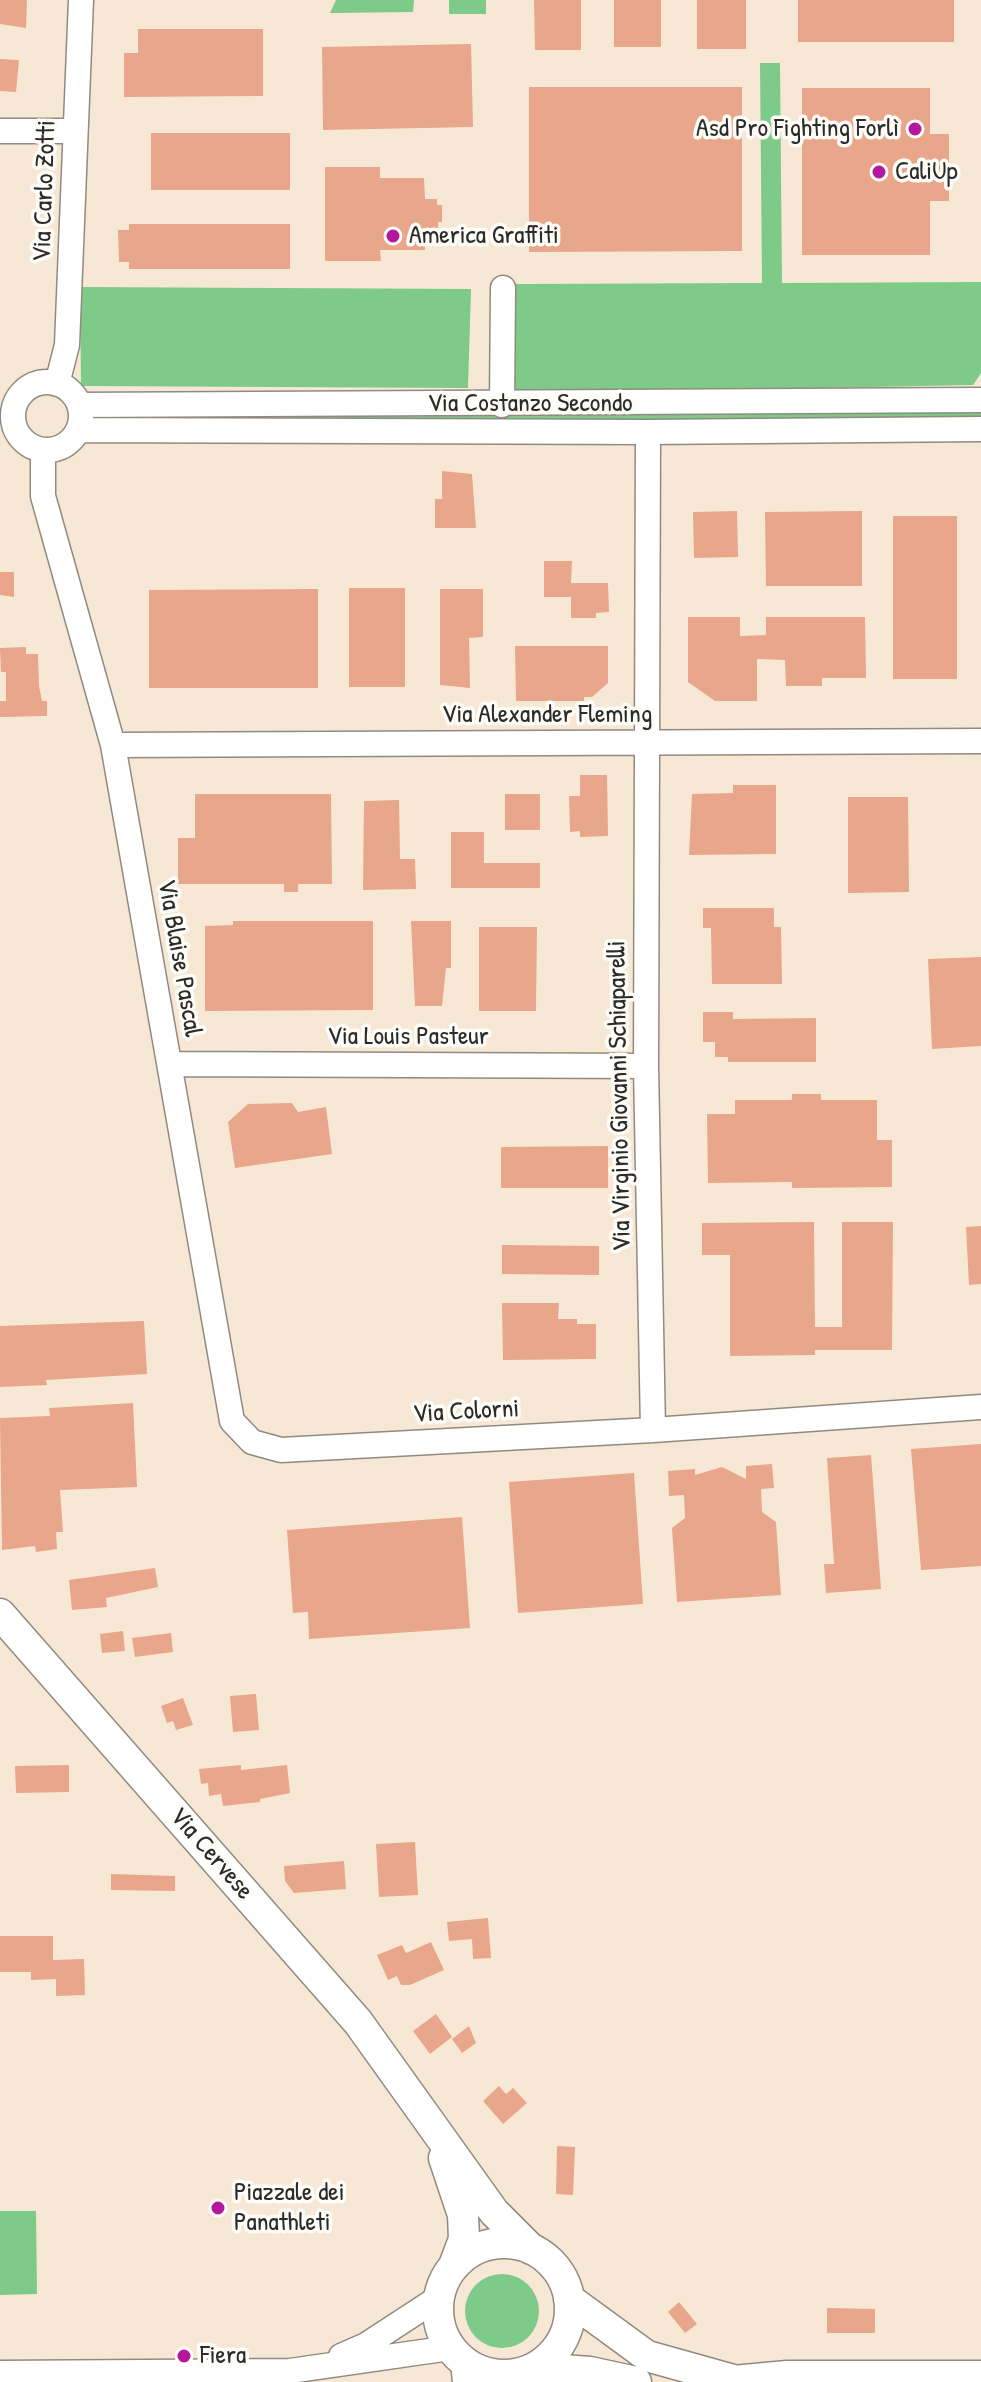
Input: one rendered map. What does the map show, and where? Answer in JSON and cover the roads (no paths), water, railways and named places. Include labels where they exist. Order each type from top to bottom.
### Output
[{"type":"main road","name":"Via Cervese","points":[[0,1614],[358,2022],[494,2212],[558,2272],[569,2299],[647,2356],[737,2380]]},
{"type":"main road","name":"Via Cervese","points":[[414,2099],[442,2155],[463,2215],[464,2239],[438,2298]]},
{"type":"main road","points":[[455,2263],[471,2251],[491,2244],[514,2244],[531,2249]]},
{"type":"main road","points":[[438,2298],[438,2322],[459,2364],[498,2379],[535,2368],[590,2372],[636,2382]]},
{"type":"main road","points":[[535,2368],[557,2348],[564,2336],[569,2299]]},
{"type":"street","name":"Via Carlo Zotti","points":[[57,384],[67,345],[81,0]]},
{"type":"street","points":[[0,131],[75,131]]},
{"type":"street","points":[[502,405],[503,288]]},
{"type":"street","points":[[57,384],[66,389],[79,405],[78,430],[64,446],[43,450],[26,443],[8,429],[8,402],[29,388],[57,384]]},
{"type":"street","name":"Via Costanzo Secondo","points":[[79,405],[981,400]]},
{"type":"street","name":"Via Costanzo Secondo","points":[[78,430],[648,432],[981,429]]},
{"type":"street","name":"Via Virginio Giovanni Schiaparelli","points":[[648,432],[646,1066],[653,1430]]},
{"type":"street","name":"Via Blaise Pascal","points":[[43,450],[43,496],[113,745],[232,1421],[252,1442],[281,1450]]},
{"type":"street","name":"Via Alexander Fleming","points":[[113,745],[981,741]]},
{"type":"street","name":"Via Louis Pasteur","points":[[170,1064],[646,1066]]},
{"type":"street","points":[[653,1430],[981,1407]]},
{"type":"street","name":"Via Colorni","points":[[281,1450],[653,1430]]},
{"type":"street","points":[[319,2367],[366,2345],[438,2298]]},
{"type":"street","points":[[0,2373],[253,2372],[319,2367],[459,2364]]},
{"type":"street","points":[[737,2380],[981,2373]]},
{"type":"place","name":"Asd Pro Fighting Forlì","points":[[915,129]]},
{"type":"place","name":"CaliUp","points":[[879,172]]},
{"type":"place","name":"America Graffiti","points":[[393,236]]},
{"type":"place","name":"Piazzale dei Panathleti","points":[[218,2208]]},
{"type":"place","name":"Fiera","points":[[184,2356]]}]
